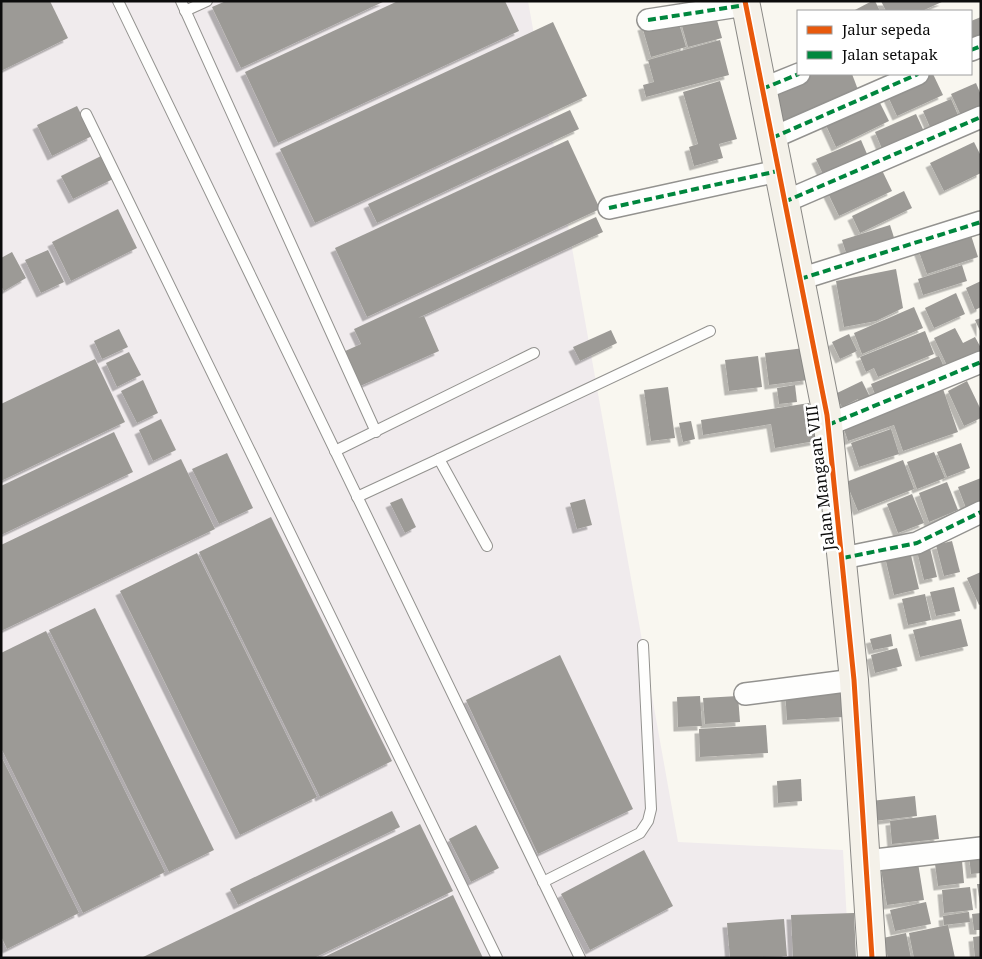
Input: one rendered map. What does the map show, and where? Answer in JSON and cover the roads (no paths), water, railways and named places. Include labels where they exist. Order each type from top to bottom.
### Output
[{"type":"street","points":[[648,20],[745,3]]},
{"type":"street","name":"Jalan Mangaan VIII","points":[[745,3],[828,425],[854,680],[872,958]]},
{"type":"street","points":[[762,90],[797,75]]},
{"type":"street","points":[[772,138],[916,75]]},
{"type":"street","points":[[784,202],[981,117]]},
{"type":"street","points":[[609,208],[778,171]]},
{"type":"street","points":[[800,279],[981,222]]},
{"type":"street","points":[[828,425],[981,362]]},
{"type":"street","points":[[843,558],[917,543],[981,512]]},
{"type":"street","points":[[745,694],[854,680]]},
{"type":"street","points":[[866,862],[981,848]]},
{"type":"lane","points":[[118,1],[580,958]]},
{"type":"lane","points":[[180,1],[376,432]]},
{"type":"lane","points":[[185,11],[206,1]]},
{"type":"lane","points":[[86,114],[497,958]]},
{"type":"lane","points":[[358,497],[710,331]]},
{"type":"lane","points":[[335,451],[534,352]]},
{"type":"lane","points":[[439,459],[487,546]]},
{"type":"lane","points":[[543,882],[640,833],[648,821],[651,809],[643,645]]}]
